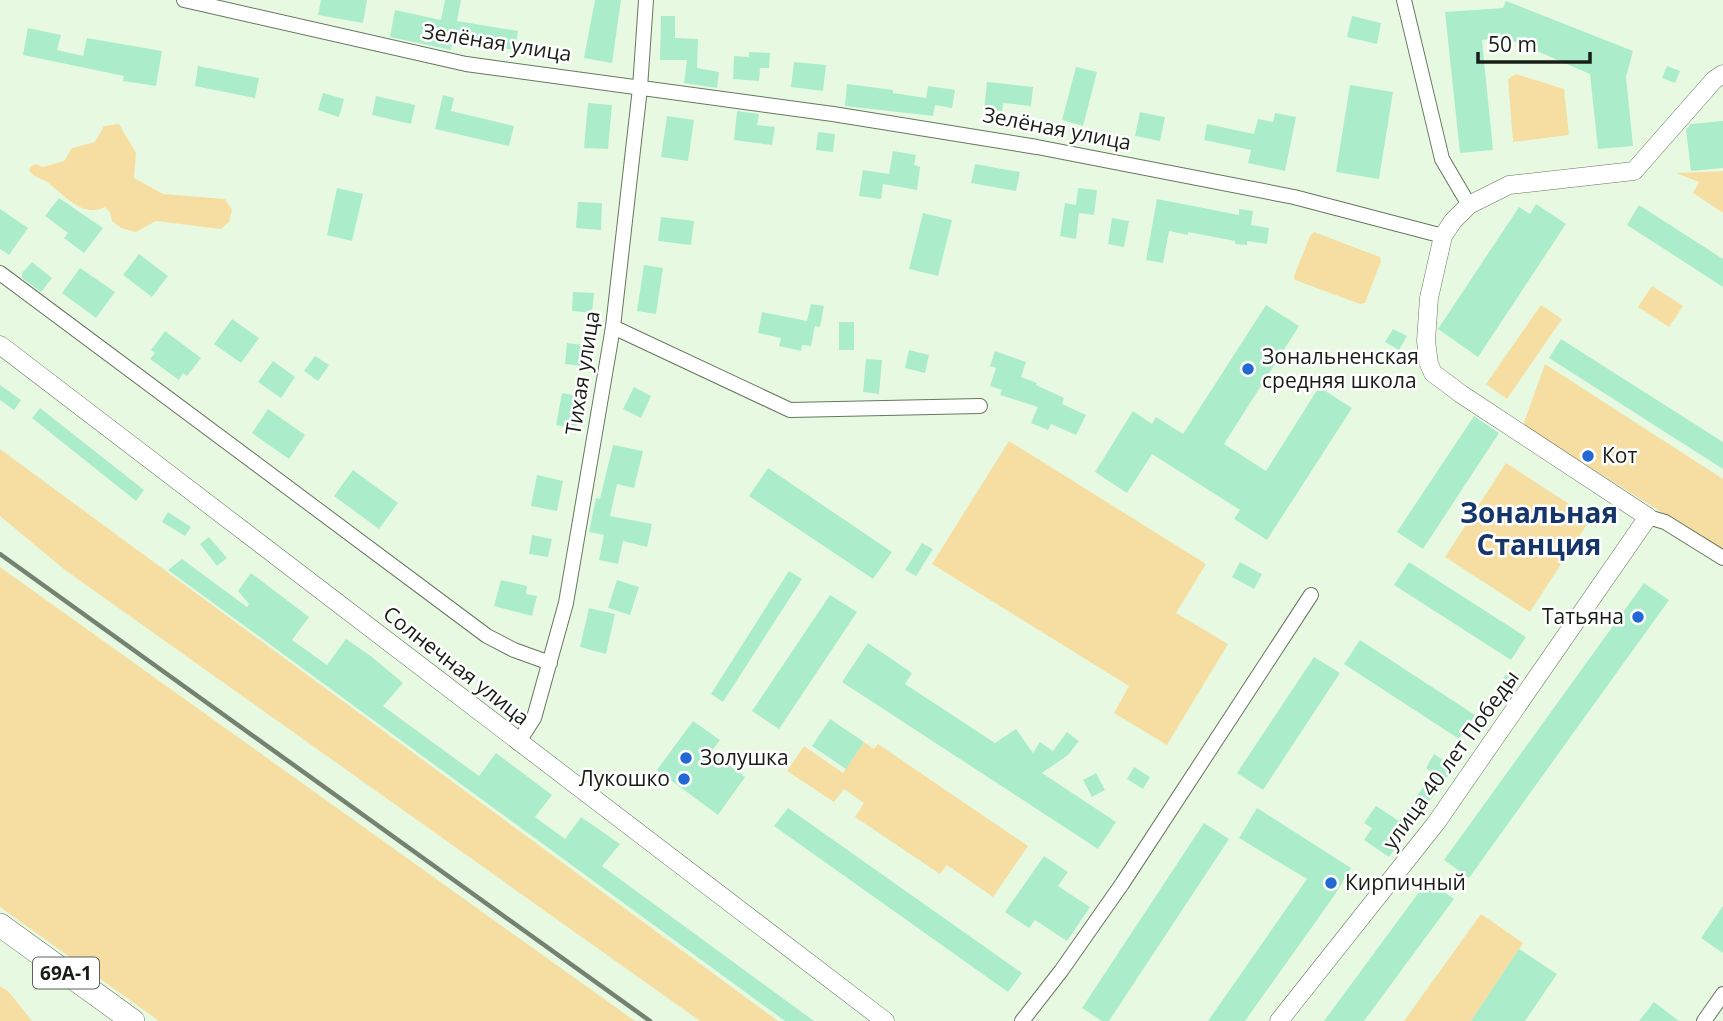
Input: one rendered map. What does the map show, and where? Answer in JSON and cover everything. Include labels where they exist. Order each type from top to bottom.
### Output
[{"type":"main road","name":"69А-1","points":[[0,925],[133,1021]]},
{"type":"street","name":"Зелёная улица","points":[[184,0],[466,64],[834,114],[1037,147],[1294,197],[1443,236]]},
{"type":"street","name":"Тихая улица","points":[[519,743],[534,718],[566,603],[613,327],[640,88],[646,0]]},
{"type":"street","points":[[1404,0],[1441,159],[1469,205]]},
{"type":"street","points":[[1723,74],[1714,80],[1634,171],[1509,185],[1469,205],[1443,236],[1429,298],[1426,341],[1433,373],[1461,394],[1648,516],[1665,522],[1723,558]]},
{"type":"street","points":[[0,273],[486,636],[550,663]]},
{"type":"street","points":[[613,327],[790,410],[980,406]]},
{"type":"street","name":"Солнечная улица","points":[[0,345],[885,1021]]},
{"type":"street","name":"улица 40 лет Победы","points":[[1279,1021],[1436,823],[1648,516]]},
{"type":"street","points":[[1022,1021],[1122,884],[1311,595]]},
{"type":"street","points":[[1704,1021],[1723,993]]},
{"type":"shaded area","points":[[1516,74],[1564,89],[1569,135],[1513,142],[1508,79]]},
{"type":"shaded area","points":[[119,124],[136,153],[134,178],[163,194],[225,199],[232,210],[229,222],[221,229],[156,221],[136,232],[121,228],[112,221],[110,212],[105,207],[89,210],[74,204],[29,170],[36,164],[43,167],[64,161],[72,148],[95,142],[104,126]]},
{"type":"shaded area","points":[[1723,171],[1723,213],[1693,193],[1699,182],[1676,173]]},
{"type":"shaded area","points":[[1314,232],[1380,257],[1381,261],[1365,303],[1360,304],[1295,280],[1294,276]]},
{"type":"shaded area","points":[[1652,286],[1683,306],[1669,327],[1638,307]]},
{"type":"shaded area","points":[[1541,305],[1562,319],[1507,399],[1486,384]]},
{"type":"shaded area","points":[[1545,364],[1723,479],[1723,551],[1523,425]]},
{"type":"shaded area","points":[[1009,441],[1206,564],[1176,613],[1228,644],[1167,745],[1114,713],[1129,686],[932,564]]},
{"type":"shaded area","points":[[0,449],[778,1021],[700,1021],[65,570],[0,516]]},
{"type":"shaded area","points":[[1506,463],[1591,518],[1530,612],[1445,557]]},
{"type":"shaded area","points":[[0,567],[635,1021],[159,1021],[0,907]]},
{"type":"shaded area","points":[[864,742],[874,749],[878,744],[1028,846],[993,897],[947,865],[940,874],[855,817],[864,803],[844,789],[834,802],[787,771],[804,746],[843,773]]},
{"type":"shaded area","points":[[1481,914],[1523,943],[1471,1021],[1404,1021]]},
{"type":"shaded area","points":[[0,986],[9,992],[32,1021],[0,1021]]},
{"type":"building","points":[[321,0],[367,0],[363,23],[318,15]]},
{"type":"building","points":[[445,0],[461,0],[457,21],[518,31],[515,50],[453,40],[451,50],[390,37],[395,10],[441,20]]},
{"type":"building","points":[[595,0],[621,0],[612,63],[584,58]]},
{"type":"building","points":[[1506,1],[1633,51],[1626,77],[1633,146],[1598,149],[1590,74],[1504,37],[1482,40],[1493,150],[1460,153],[1445,12],[1503,8]]},
{"type":"building","points":[[661,16],[675,16],[675,38],[698,39],[697,68],[719,72],[717,88],[684,83],[687,60],[660,60]]},
{"type":"building","points":[[1352,16],[1381,23],[1377,44],[1347,37]]},
{"type":"building","points":[[28,28],[61,35],[57,50],[83,56],[87,38],[162,51],[156,86],[123,81],[124,76],[23,55]]},
{"type":"building","points":[[749,52],[770,53],[769,68],[760,68],[759,81],[733,79],[734,56],[749,57]]},
{"type":"building","points":[[794,62],[826,65],[823,91],[791,87]]},
{"type":"building","points":[[198,66],[259,78],[255,98],[195,86]]},
{"type":"building","points":[[1667,66],[1680,71],[1675,83],[1662,78]]},
{"type":"building","points":[[1076,67],[1097,72],[1083,126],[1062,120]]},
{"type":"building","points":[[987,82],[1033,87],[1031,106],[1003,103],[1002,111],[984,109]]},
{"type":"building","points":[[847,84],[893,90],[893,93],[926,98],[928,86],[955,90],[952,108],[935,105],[933,116],[845,106]]},
{"type":"building","points":[[1350,85],[1393,92],[1379,179],[1336,172]]},
{"type":"building","points":[[323,93],[344,99],[339,117],[318,110]]},
{"type":"building","points":[[443,95],[454,98],[451,111],[514,126],[509,146],[435,129]]},
{"type":"building","points":[[376,96],[415,105],[411,124],[372,115]]},
{"type":"building","points":[[588,103],[612,105],[608,149],[584,148]]},
{"type":"building","points":[[737,111],[759,114],[757,125],[775,127],[772,145],[734,140]]},
{"type":"building","points":[[1140,112],[1165,117],[1160,141],[1135,136]]},
{"type":"building","points":[[1275,113],[1296,117],[1285,171],[1248,163],[1251,150],[1204,140],[1207,124],[1254,134],[1258,119],[1273,122]]},
{"type":"building","points":[[667,116],[694,120],[688,161],[661,157]]},
{"type":"building","points":[[1723,121],[1723,168],[1691,171],[1686,130],[1691,124]]},
{"type":"building","points":[[818,132],[835,134],[833,152],[816,150]]},
{"type":"building","points":[[893,151],[916,155],[914,165],[920,167],[917,190],[883,184],[881,199],[859,196],[863,170],[889,174]]},
{"type":"building","points":[[975,164],[1020,172],[1016,191],[971,183]]},
{"type":"building","points":[[337,188],[363,194],[352,241],[327,235]]},
{"type":"building","points":[[1078,188],[1097,190],[1094,215],[1079,213],[1076,239],[1060,236],[1065,203],[1076,205]]},
{"type":"building","points":[[59,198],[103,228],[84,253],[64,238],[68,233],[45,216]]},
{"type":"building","points":[[1157,199],[1239,215],[1239,209],[1253,211],[1251,225],[1269,228],[1267,244],[1247,241],[1247,245],[1235,244],[1235,241],[1169,231],[1163,263],[1146,260]]},
{"type":"building","points":[[578,202],[602,203],[601,230],[576,228]]},
{"type":"building","points":[[1536,204],[1566,224],[1478,357],[1438,329],[1519,207],[1530,214]]},
{"type":"building","points":[[1639,205],[1723,259],[1723,287],[1627,225]]},
{"type":"building","points":[[0,209],[28,228],[9,255],[0,249]]},
{"type":"building","points":[[923,213],[952,220],[938,276],[909,269]]},
{"type":"building","points":[[661,217],[694,221],[691,245],[658,241]]},
{"type":"building","points":[[1112,218],[1129,221],[1124,247],[1108,244]]},
{"type":"building","points":[[139,254],[168,276],[152,297],[123,275]]},
{"type":"building","points":[[32,262],[52,278],[41,292],[22,278],[22,273]]},
{"type":"building","points":[[644,265],[663,268],[656,314],[637,311]]},
{"type":"building","points":[[80,268],[115,292],[96,318],[62,293]]},
{"type":"building","points":[[573,292],[594,293],[592,313],[572,311]]},
{"type":"building","points":[[811,304],[824,306],[820,327],[815,326],[811,346],[802,345],[801,351],[779,346],[781,338],[758,333],[762,312],[807,321]]},
{"type":"building","name":"Зональненская средняя школа","points":[[1266,305],[1299,326],[1224,444],[1266,471],[1319,387],[1352,408],[1267,540],[1234,519],[1240,510],[1152,454],[1127,493],[1095,472],[1133,411],[1152,424],[1156,417],[1183,434]]},
{"type":"building","points":[[232,319],[259,338],[241,363],[214,344]]},
{"type":"building","points":[[839,322],[854,322],[854,350],[839,350]]},
{"type":"building","points":[[1393,329],[1407,336],[1399,350],[1385,342]]},
{"type":"building","points":[[165,331],[201,358],[187,376],[183,373],[179,380],[150,359],[155,353],[151,350]]},
{"type":"building","points":[[1561,339],[1723,442],[1723,469],[1549,358]]},
{"type":"building","points":[[567,343],[591,346],[589,367],[565,364]]},
{"type":"building","points":[[909,350],[929,355],[925,373],[905,368]]},
{"type":"building","points":[[995,351],[1026,362],[1021,377],[1064,398],[1062,404],[1086,415],[1076,435],[1051,424],[1048,430],[1031,423],[1038,407],[1000,395],[1002,390],[990,386],[996,368],[990,366]]},
{"type":"building","points":[[315,356],[329,365],[318,381],[304,371]]},
{"type":"building","points":[[866,359],[882,360],[879,394],[863,392]]},
{"type":"building","points":[[273,361],[295,377],[281,398],[258,382]]},
{"type":"building","points":[[0,385],[21,400],[14,410],[0,400]]},
{"type":"building","points":[[634,387],[651,396],[641,418],[623,409]]},
{"type":"building","points":[[562,393],[582,397],[576,429],[556,425]]},
{"type":"building","points":[[40,408],[144,490],[136,501],[32,418]]},
{"type":"building","points":[[268,409],[305,435],[289,459],[252,433]]},
{"type":"building","points":[[1474,416],[1499,433],[1423,549],[1397,532]]},
{"type":"building","points":[[613,445],[643,451],[634,488],[617,484],[610,516],[652,524],[647,547],[623,541],[618,564],[599,560],[604,535],[589,532],[596,498],[600,499]]},
{"type":"building","points":[[768,468],[892,552],[873,579],[749,496]]},
{"type":"building","points":[[353,470],[398,503],[379,529],[334,496]]},
{"type":"building","points":[[537,475],[563,481],[557,511],[531,506]]},
{"type":"building","points":[[168,512],[191,527],[185,536],[162,522]]},
{"type":"building","points":[[532,535],[552,539],[548,557],[529,554]]},
{"type":"building","points":[[209,537],[227,558],[217,566],[200,544]]},
{"type":"building","points":[[922,543],[933,549],[916,576],[905,570]]},
{"type":"building","points":[[182,559],[247,607],[249,604],[238,591],[251,573],[309,617],[292,640],[327,665],[346,639],[372,657],[403,683],[383,706],[479,776],[496,753],[552,795],[535,817],[565,839],[581,817],[620,844],[602,866],[814,1021],[785,1021],[168,570]]},
{"type":"building","points":[[1240,562],[1262,574],[1254,589],[1232,577]]},
{"type":"building","points":[[1409,562],[1526,637],[1511,660],[1394,585]]},
{"type":"building","points":[[789,571],[802,579],[723,702],[711,694]]},
{"type":"building","points":[[501,580],[527,586],[526,594],[537,596],[532,616],[494,606]]},
{"type":"building","points":[[617,580],[639,587],[630,615],[608,608]]},
{"type":"building","points":[[1644,583],[1669,600],[1469,878],[1444,860]]},
{"type":"building","points":[[830,595],[857,612],[779,729],[752,711]]},
{"type":"building","points":[[589,608],[615,614],[606,654],[580,647]]},
{"type":"building","points":[[1360,640],[1475,715],[1459,739],[1344,664]]},
{"type":"building","points":[[868,643],[912,673],[905,684],[995,743],[1016,729],[1033,753],[1040,742],[1053,751],[1067,732],[1079,741],[1068,755],[1042,773],[1116,822],[1098,849],[842,682]]},
{"type":"building","points":[[1314,657],[1340,673],[1263,790],[1237,773]]},
{"type":"building","points":[[1509,670],[1519,678],[1506,695],[1496,688]]},
{"type":"building","points":[[830,719],[864,742],[846,769],[812,746]]},
{"type":"building","points":[[693,721],[720,740],[711,752],[745,777],[718,815],[657,770]]},
{"type":"building","points":[[1434,754],[1454,767],[1389,857],[1364,840],[1372,828],[1364,823],[1376,806],[1399,821],[1433,773],[1426,768]]},
{"type":"building","points":[[1134,767],[1150,777],[1143,789],[1127,779]]},
{"type":"building","points":[[1096,773],[1105,790],[1092,797],[1083,780]]},
{"type":"building","points":[[788,808],[1022,973],[1008,992],[774,826]]},
{"type":"building","points":[[1257,808],[1351,868],[1245,1021],[1208,1021],[1307,879],[1239,838]]},
{"type":"building","points":[[1204,823],[1229,839],[1109,1021],[1102,1021],[1082,1008]]},
{"type":"building","points":[[1044,856],[1068,872],[1058,886],[1090,907],[1067,941],[1035,920],[1029,928],[1005,912]]},
{"type":"building","points":[[1428,880],[1454,899],[1364,1021],[1324,1021]]},
{"type":"building","points":[[1723,906],[1723,953],[1701,938]]},
{"type":"building","points":[[1519,949],[1557,974],[1525,1021],[1471,1021]]},
{"type":"building","points":[[1654,1002],[1679,1021],[1639,1021]]},
{"type":"railway","points":[[0,554],[650,1021]]},
{"type":"place","name":"Зональненская средняя школа","points":[[1248,369]]},
{"type":"place","name":"Кот","points":[[1588,456]]},
{"type":"place","name":"Татьяна","points":[[1638,617]]},
{"type":"place","name":"Золушка","points":[[686,758]]},
{"type":"place","name":"Лукошко","points":[[684,779]]},
{"type":"place","name":"Кирпичный","points":[[1331,883]]},
{"type":"district","name":"Зональная Станция","points":[[1539,529]]}]
